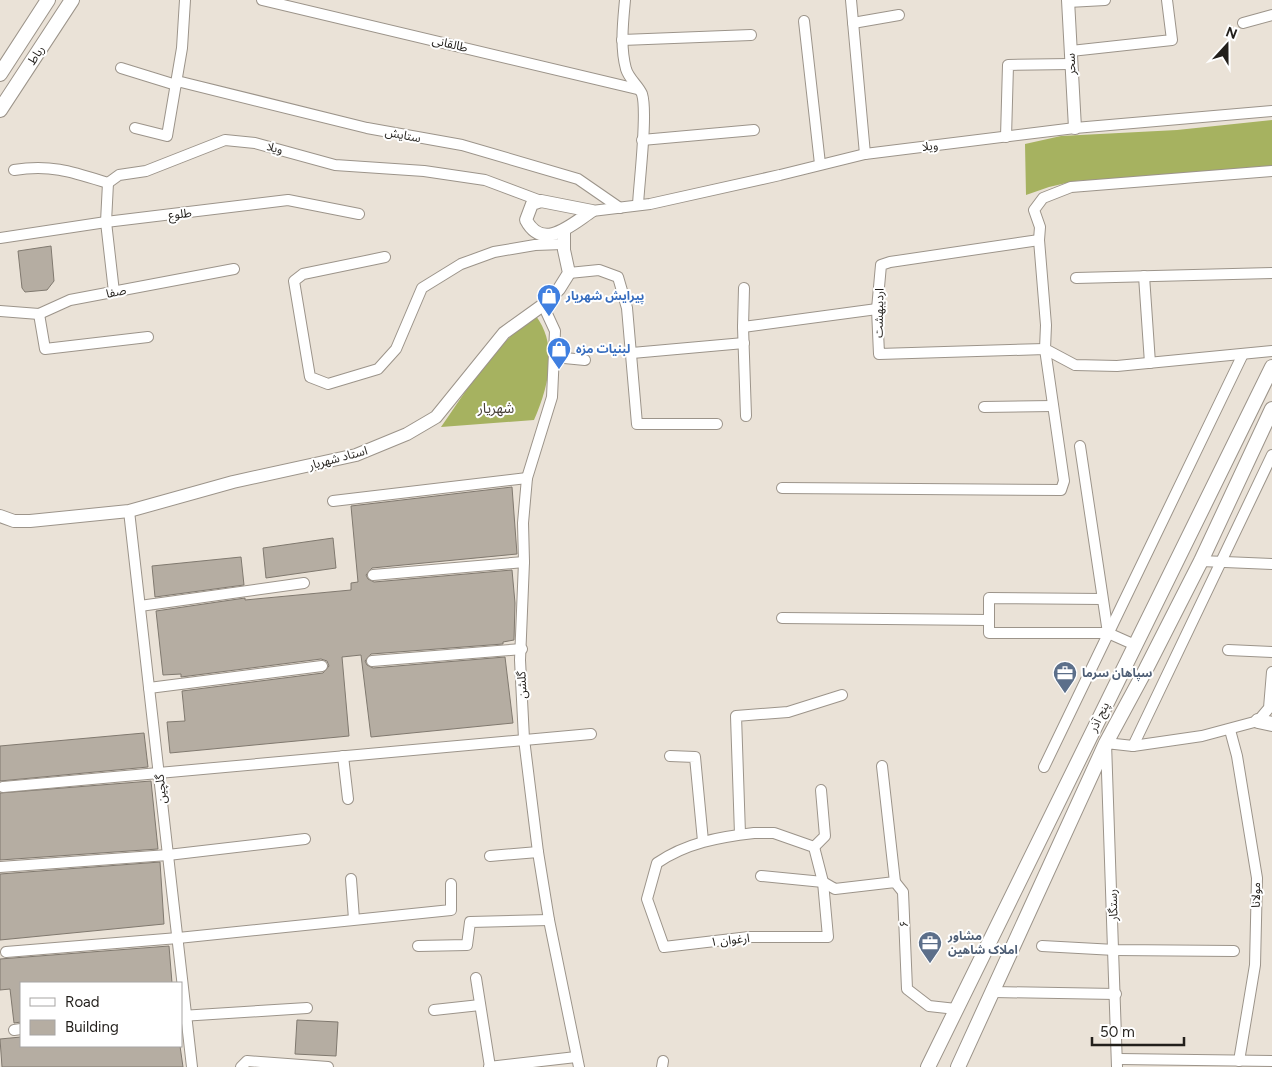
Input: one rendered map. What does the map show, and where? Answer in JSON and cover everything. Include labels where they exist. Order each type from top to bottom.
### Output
[{"type":"main road","name":"رباط","points":[[0,74],[48,0]]},
{"type":"main road","name":"رباط","points":[[0,110],[72,0]]},
{"type":"main road","name":"پنج آذر","points":[[928,1067],[1272,367]]},
{"type":"main road","name":"پنج آذر","points":[[958,1067],[994,992],[1106,743],[1146,669],[1200,561],[1272,408]]},
{"type":"main road","points":[[1147,621],[1165,631]]},
{"type":"main road","points":[[1127,660],[1146,669]]},
{"type":"main road","points":[[1258,721],[1272,724]]},
{"type":"street","points":[[135,128],[167,136],[182,48],[186,0]]},
{"type":"street","name":"طالقانی","points":[[262,0],[637,88]]},
{"type":"street","points":[[625,0],[622,40],[626,68],[642,94],[642,140],[638,205]]},
{"type":"street","points":[[852,0],[865,154]]},
{"type":"street","points":[[1068,1],[1105,0]]},
{"type":"street","points":[[1006,136],[1008,65],[1071,58],[1172,40],[1167,0]]},
{"type":"street","name":"سحر","points":[[1068,1],[1075,128]]},
{"type":"street","points":[[854,23],[899,15]]},
{"type":"street","points":[[1243,23],[1272,15]]},
{"type":"street","points":[[804,21],[820,164]]},
{"type":"street","points":[[622,40],[751,35]]},
{"type":"street","name":"ستایش","points":[[121,68],[176,83],[367,128],[471,148],[578,179],[620,208]]},
{"type":"street","name":"ویلا","points":[[592,211],[638,205],[780,175],[865,154],[1075,128],[1272,111]]},
{"type":"street","points":[[642,140],[754,130]]},
{"type":"street","name":"ویلا","points":[[108,183],[119,175],[146,171],[225,140],[255,143],[335,165],[424,171],[485,180],[541,201]]},
{"type":"street","points":[[14,170],[38,166],[69,171],[108,183],[106,222],[114,292]]},
{"type":"street","points":[[782,488],[1060,490],[1064,481],[1045,349],[1046,324],[1039,240],[1040,227],[1034,210],[1043,198],[1071,187],[1272,171]]},
{"type":"street","name":"طلوع","points":[[0,238],[106,222],[288,200],[359,214]]},
{"type":"street","points":[[563,238],[540,234],[531,228],[526,220],[532,204],[541,201],[592,211]]},
{"type":"street","points":[[385,257],[303,274],[294,281],[310,377],[328,384],[378,369],[396,349],[422,288],[460,264],[494,252],[563,238],[592,211]]},
{"type":"street","points":[[563,238],[569,273],[598,270],[618,276],[627,308],[637,424],[717,424]]},
{"type":"street","name":"اردیبهشت","points":[[1039,240],[890,262],[881,265],[878,309],[879,354],[1045,349],[1076,365],[1117,366],[1272,351]]},
{"type":"street","name":"صفا","points":[[0,311],[40,314],[70,300],[95,297],[234,269]]},
{"type":"street","points":[[1076,278],[1272,272]]},
{"type":"street","name":"استاد شهریار","points":[[0,516],[14,521],[30,522],[129,511],[233,482],[356,455],[407,434],[436,417],[504,333],[543,305],[559,289],[569,273]]},
{"type":"street","points":[[1144,276],[1150,363]]},
{"type":"street","points":[[744,288],[743,327],[746,416]]},
{"type":"street","name":"گلشن","points":[[543,305],[555,331],[552,397],[527,478],[523,524],[524,562],[522,649],[520,660],[524,739],[538,852],[549,920],[577,1062]]},
{"type":"street","points":[[743,327],[878,309]]},
{"type":"street","points":[[40,314],[45,349],[148,337]]},
{"type":"street","points":[[632,353],[744,343]]},
{"type":"street","points":[[1044,767],[1243,354]]},
{"type":"street","points":[[554,357],[585,360]]},
{"type":"street","points":[[984,407],[1053,406]]},
{"type":"street","points":[[1080,446],[1108,633]]},
{"type":"street","points":[[1133,746],[1272,455]]},
{"type":"street","points":[[333,501],[527,478]]},
{"type":"street","name":"گلچین","points":[[129,511],[181,982]]},
{"type":"street","points":[[0,527],[14,521]]},
{"type":"street","points":[[1200,561],[1272,564]]},
{"type":"street","points":[[373,575],[524,562]]},
{"type":"street","points":[[140,606],[304,583]]},
{"type":"street","points":[[1102,599],[989,598],[989,633],[1108,633],[1135,645]]},
{"type":"street","points":[[782,618],[988,620]]},
{"type":"street","points":[[372,661],[522,649]]},
{"type":"street","points":[[1228,650],[1272,652]]},
{"type":"street","points":[[149,688],[322,666]]},
{"type":"street","points":[[1106,743],[1133,746],[1202,736],[1258,721],[1269,708],[1272,672]]},
{"type":"street","points":[[740,834],[736,716],[788,712],[842,695]]},
{"type":"street","name":"مولانا","points":[[1230,730],[1257,878],[1255,964],[1239,1061]]},
{"type":"street","points":[[3,787],[591,734]]},
{"type":"street","name":"رستگار","points":[[1106,743],[1118,1063]]},
{"type":"street","points":[[343,756],[348,800]]},
{"type":"street","points":[[670,756],[694,757],[703,842],[740,834],[774,833],[814,847]]},
{"type":"street","name":"۶","points":[[882,766],[895,882],[903,892],[907,989],[929,1006],[956,1009]]},
{"type":"street","points":[[814,847],[825,836],[822,790]]},
{"type":"street","points":[[0,867],[168,854],[305,839]]},
{"type":"street","name":"ارغوان ۱","points":[[703,842],[670,854],[657,863],[647,899],[664,947],[749,937],[828,937],[823,882]]},
{"type":"street","points":[[814,847],[823,882]]},
{"type":"street","points":[[490,856],[538,852]]},
{"type":"street","points":[[761,876],[823,882],[835,889],[895,882]]},
{"type":"street","points":[[351,879],[354,920]]},
{"type":"street","points":[[6,952],[178,938],[451,910],[451,884]]},
{"type":"street","points":[[418,946],[467,945],[470,922],[549,920]]},
{"type":"street","points":[[1042,946],[1115,950],[1234,951]]},
{"type":"street","points":[[476,978],[489,1067],[577,1062]]},
{"type":"street","name":"گلچین","points":[[182,989],[192,1067]]},
{"type":"street","points":[[994,992],[1116,994]]},
{"type":"street","points":[[434,1010],[480,1005]]},
{"type":"street","points":[[184,1015],[307,1008]]},
{"type":"street","points":[[241,1067],[247,1061],[328,1067]]},
{"type":"street","points":[[1118,1063],[1239,1061],[1255,1064],[1272,1061]]},
{"type":"green space","points":[[1272,120],[1272,170],[1075,181],[1026,195],[1025,144],[1061,136],[1177,130]]},
{"type":"green space","points":[[536,316],[543,328],[547,341],[549,368],[543,395],[534,420],[441,427],[495,352]]},
{"type":"building","points":[[51,246],[54,281],[47,290],[25,292],[22,288],[18,251]]},
{"type":"building","points":[[512,487],[517,554],[372,568],[366,575],[368,579],[374,582],[512,570],[515,603],[514,640],[503,642],[503,644],[371,654],[365,661],[367,665],[373,668],[505,657],[513,723],[371,737],[361,655],[342,657],[349,736],[170,753],[167,722],[185,721],[182,691],[323,673],[329,666],[327,661],[321,659],[181,677],[181,674],[163,675],[156,611],[245,598],[245,600],[351,590],[351,583],[358,582],[351,506]]},
{"type":"building","points":[[333,538],[336,568],[266,578],[263,548]]},
{"type":"building","points":[[241,557],[244,585],[155,597],[152,566]]},
{"type":"building","points":[[144,733],[148,767],[0,781],[0,746]]},
{"type":"building","points":[[151,781],[158,849],[0,860],[0,793]]},
{"type":"building","points":[[160,862],[164,924],[0,940],[0,874]]},
{"type":"building","points":[[169,946],[172,982],[20,982],[20,1022],[14,1023],[10,989],[0,990],[0,959]]},
{"type":"building","points":[[297,1020],[338,1022],[336,1056],[295,1054]]},
{"type":"building","points":[[20,1037],[20,1047],[180,1047],[183,1067],[2,1067],[0,1039]]},
{"type":"place","name":"پیرایش شهریار","points":[[549,317]]},
{"type":"place","name":"لبنیات مزه","points":[[559,370]]},
{"type":"place","name":"سپاهان سرما","points":[[1065,694]]},
{"type":"place","name":"مشاور املاک شاهین","points":[[930,964]]},
{"type":"district","name":"شهریار","points":[[496,408]]}]
